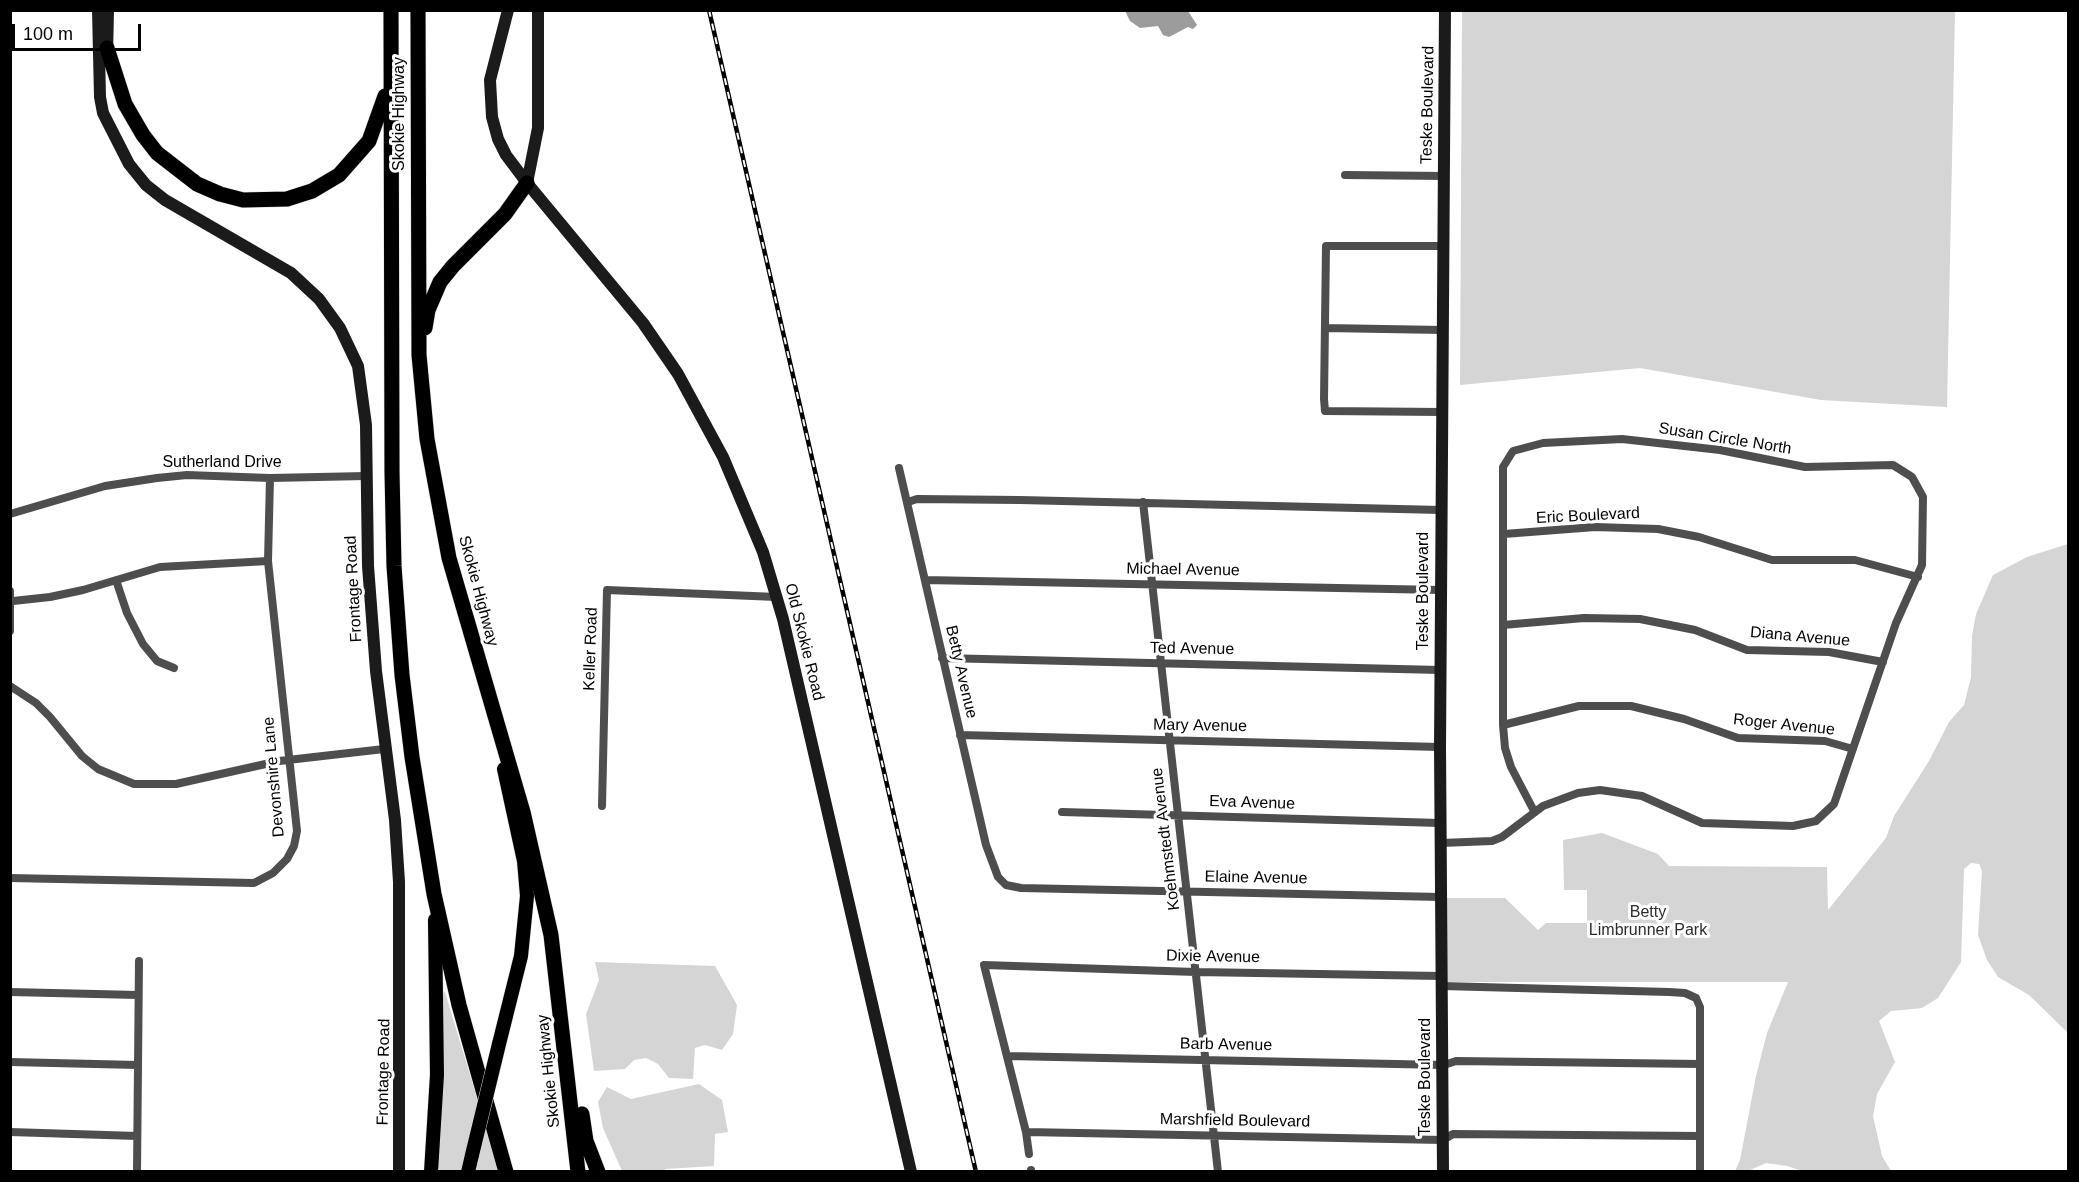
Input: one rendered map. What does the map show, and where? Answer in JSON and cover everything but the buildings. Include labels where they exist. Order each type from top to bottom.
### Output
[{"type":"highway","name":"Skokie Highway","points":[[391,10],[394,566],[402,675],[412,756],[434,894],[459,1005],[506,1172]]},
{"type":"highway","name":"Skokie Highway","points":[[418,10],[419,355],[427,439],[447,547],[490,706],[523,812],[551,935],[578,1172]]},
{"type":"highway","points":[[108,48],[125,104],[143,135],[157,153],[197,184],[219,194],[256,201],[287,199],[312,191],[339,175],[356,159],[369,141],[380,115],[391,51]]},
{"type":"highway","points":[[427,439],[430,414],[425,325],[431,303],[440,282],[498,222],[527,183]]},
{"type":"highway","points":[[551,935],[567,1002],[586,1141],[597,1172]]},
{"type":"main road","points":[[468,1172],[521,956],[527,897],[524,861],[490,706]]},
{"type":"main road","points":[[431,1172],[437,1075],[438,977],[434,894]]},
{"type":"street","name":"Frontage Road","points":[[98,10],[100,97],[103,113],[109,120],[118,147],[146,185],[165,200],[291,273],[319,299],[340,327],[353,352],[364,391],[368,566],[384,749],[395,820],[399,882],[399,1172]]},
{"type":"street","name":"Frontage Road","points":[[108,10],[106,82],[111,114],[109,120]]},
{"type":"street","name":"Old Skokie Road","points":[[508,10],[492,67],[491,108],[498,139],[506,155],[527,183],[643,323],[678,374],[743,500],[777,597],[911,1172]]},
{"type":"street","points":[[527,183],[538,128],[538,10]]},
{"type":"street","points":[[539,35],[546,10]]},
{"type":"street","name":"Teske Boulevard","points":[[1443,1172],[1440,670],[1445,10]]},
{"type":"street","points":[[1345,175],[1444,176]]},
{"type":"street","points":[[1442,412],[1325,411],[1325,328],[1326,246],[1443,246]]},
{"type":"street","points":[[1325,328],[1443,330]]},
{"type":"street","name":"Susan Circle North","points":[[1441,843],[1492,841],[1502,837],[1534,811],[1560,798],[1600,790],[1642,796],[1702,823],[1805,824],[1816,821],[1834,804],[1896,623],[1922,565],[1923,497],[1912,477],[1893,465],[1805,467],[1720,450],[1622,440],[1543,443],[1521,447],[1506,460],[1503,467],[1503,725],[1505,748],[1510,767],[1534,811]]},
{"type":"street","name":"Betty Avenue","points":[[899,468],[986,845],[992,865],[1001,880]]},
{"type":"street","name":"Sutherland Drive","points":[[10,514],[135,480],[187,475],[270,478],[366,476]]},
{"type":"street","name":"Devonshire Lane","points":[[10,878],[238,884],[254,883],[281,867],[294,846],[297,831],[268,561],[270,478]]},
{"type":"street","points":[[908,502],[917,499],[1143,502],[1442,510]]},
{"type":"street","name":"Koehmstedt Avenue","points":[[1143,502],[1218,1172]]},
{"type":"street","name":"Eric Boulevard","points":[[1504,534],[1595,527],[1658,529],[1699,537],[1772,560],[1855,560],[1918,577]]},
{"type":"street","points":[[12,601],[50,597],[160,567],[268,561]]},
{"type":"street","points":[[116,580],[127,613],[143,644],[157,661],[174,668]]},
{"type":"street","name":"Michael Avenue","points":[[925,580],[1441,590]]},
{"type":"street","name":"Keller Road","points":[[602,806],[607,590],[777,597]]},
{"type":"street","points":[[10,591],[12,601],[10,631]]},
{"type":"street","name":"Diana Avenue","points":[[1503,625],[1584,618],[1640,619],[1695,630],[1747,650],[1829,652],[1883,662]]},
{"type":"street","name":"Ted Avenue","points":[[942,658],[1440,670]]},
{"type":"street","points":[[10,686],[50,717],[82,756],[98,770],[120,781],[150,786],[176,784],[289,760],[384,749]]},
{"type":"street","name":"Roger Avenue","points":[[1503,725],[1579,706],[1631,706],[1684,719],[1738,738],[1811,740],[1853,749]]},
{"type":"street","name":"Mary Avenue","points":[[960,735],[1440,747]]},
{"type":"street","name":"Eva Avenue","points":[[1062,812],[1440,823]]},
{"type":"street","name":"Elaine Avenue","points":[[1001,880],[1006,885],[1022,888],[1441,897]]},
{"type":"street","points":[[137,1172],[139,961]]},
{"type":"street","name":"Dixie Avenue","points":[[1007,1056],[984,965],[1441,981],[1685,993],[1696,998],[1700,1007],[1700,1064]]},
{"type":"street","points":[[10,992],[138,995]]},
{"type":"street","points":[[1007,1056],[1026,1132],[1029,1154]]},
{"type":"street","name":"Barb Avenue","points":[[1007,1056],[1444,1065],[1456,1061],[1700,1064]]},
{"type":"street","points":[[10,1062],[138,1065]]},
{"type":"street","points":[[1700,1064],[1700,1172]]},
{"type":"street","points":[[10,1132],[137,1136]]},
{"type":"street","name":"Marshfield Boulevard","points":[[1026,1132],[1443,1140],[1453,1134],[1700,1136]]},
{"type":"green space","points":[[1462,11],[1955,11],[1947,407],[1821,400],[1640,368],[1460,385]]},
{"type":"green space","name":"Betty Limbrunner Park","points":[[2068,544],[2068,1033],[2029,995],[1998,977],[1987,960],[1978,935],[1982,871],[1979,864],[1971,863],[1964,869],[1961,962],[1938,998],[1922,1008],[1891,1011],[1879,1021],[1895,1062],[1877,1094],[1873,1116],[1882,1156],[1891,1171],[1802,1171],[1766,1163],[1748,1171],[1735,1171],[1740,1160],[1756,1076],[1767,1033],[1788,982],[1445,982],[1446,898],[1505,898],[1538,930],[1546,923],[1587,923],[1587,890],[1564,890],[1563,840],[1602,833],[1658,854],[1669,866],[1827,867],[1828,910],[1886,838],[1894,816],[1929,761],[1949,722],[1964,705],[1971,677],[1972,636],[1976,614],[1993,575],[2027,557]]},
{"type":"green space","points":[[595,962],[715,966],[737,1005],[733,1034],[722,1050],[705,1045],[695,1048],[693,1079],[669,1078],[658,1064],[646,1058],[634,1060],[625,1069],[594,1071],[586,1014],[599,980]]},
{"type":"green space","points":[[444,992],[499,1171],[475,1171],[468,1146],[461,1171],[434,1172],[441,1006]]},
{"type":"green space","points":[[699,1084],[722,1100],[728,1132],[715,1134],[714,1166],[663,1171],[622,1171],[603,1128],[598,1102],[607,1087],[631,1099]]},
{"type":"shaded area","points":[[1125,11],[1188,11],[1197,25],[1193,29],[1188,27],[1169,37],[1163,35],[1158,26],[1140,28],[1130,21]]},
{"type":"railway","points":[[709,10],[976,1172]]}]
